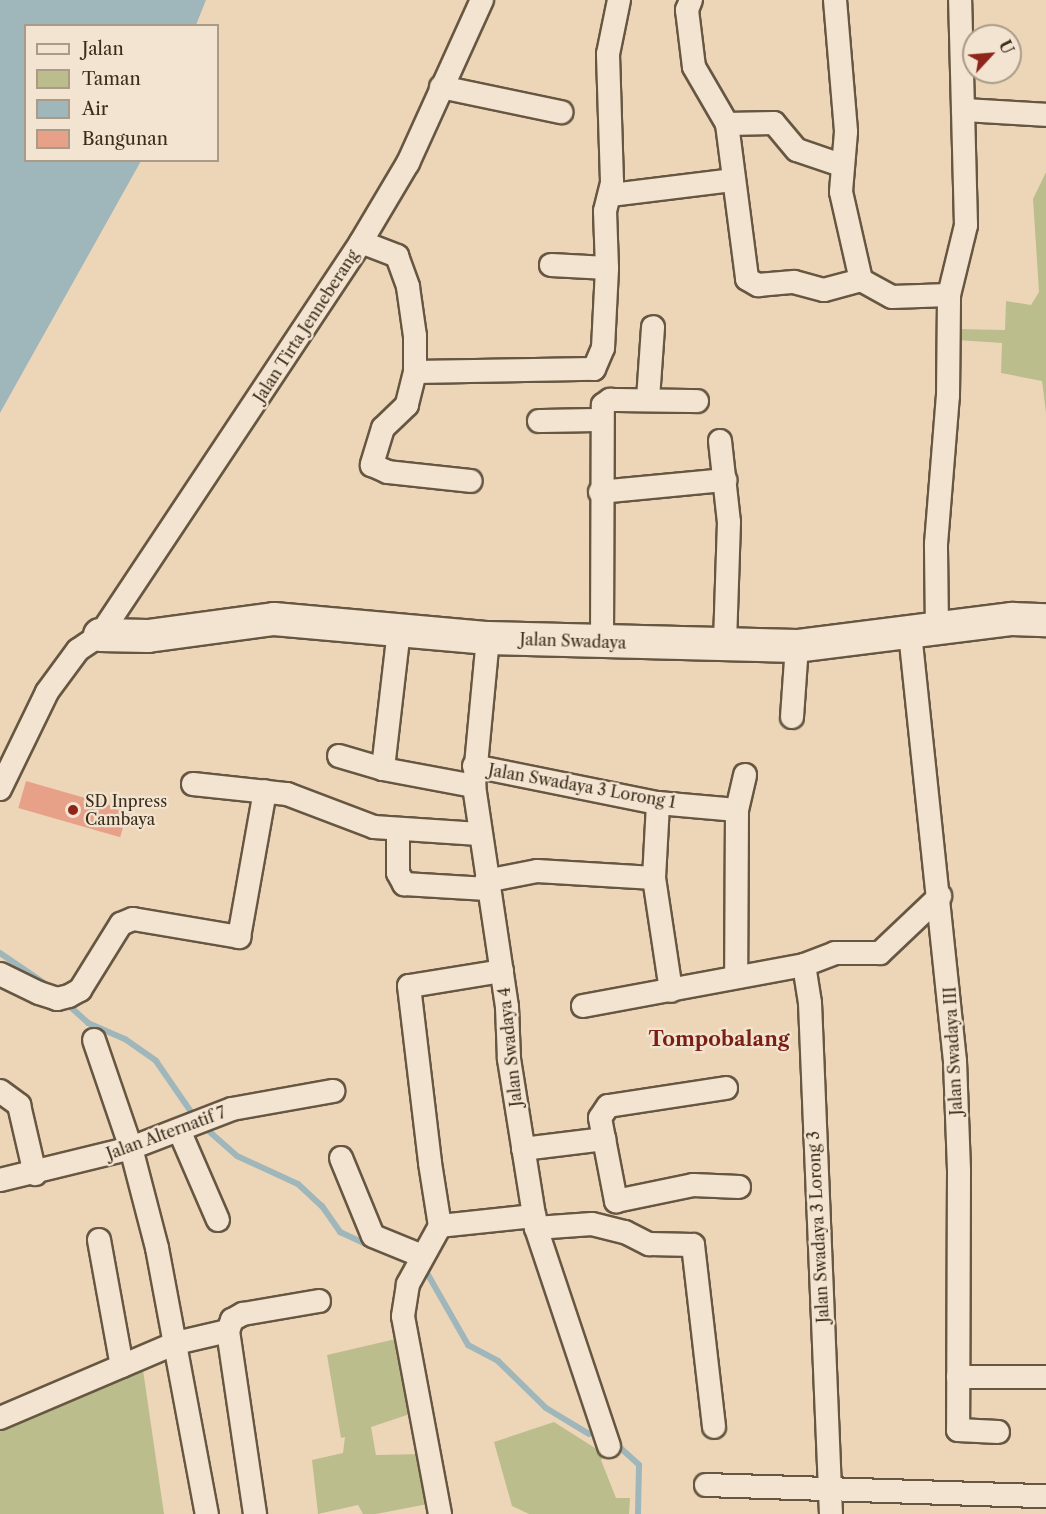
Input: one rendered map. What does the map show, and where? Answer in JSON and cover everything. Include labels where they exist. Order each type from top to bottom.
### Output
[{"type":"street","name":"Jalan Tirta Jenneberang","points":[[0,789],[47,692],[78,650],[100,635],[361,242],[408,163],[482,0]]},
{"type":"street","points":[[415,372],[594,369],[603,348],[607,268],[604,211],[611,195],[608,54],[618,0]]},
{"type":"street","points":[[691,0],[687,10],[694,67],[704,90],[727,124],[747,279],[758,285],[794,282],[824,290],[861,280],[891,297],[949,295]]},
{"type":"street","points":[[835,0],[846,132],[841,165],[843,202],[861,280]]},
{"type":"street","name":"Jalan Swadaya III","points":[[960,0],[966,225],[949,295],[948,396],[936,544],[924,631],[959,1171],[958,1430],[998,1432]]},
{"type":"street","points":[[441,87],[561,112]]},
{"type":"street","points":[[963,110],[1046,115]]},
{"type":"street","points":[[727,124],[774,123],[797,150],[841,165]]},
{"type":"street","points":[[611,195],[733,180]]},
{"type":"street","points":[[361,242],[397,256],[413,306],[415,372],[406,405],[382,428],[372,465],[388,472],[471,481]]},
{"type":"street","points":[[551,265],[607,268]]},
{"type":"street","points":[[648,399],[653,327]]},
{"type":"street","points":[[602,643],[599,420],[603,405],[610,400],[697,401]]},
{"type":"street","points":[[538,421],[599,420]]},
{"type":"street","points":[[720,441],[729,522],[725,644]]},
{"type":"street","points":[[600,492],[725,480]]},
{"type":"street","name":"Jalan Swadaya","points":[[100,635],[148,636],[274,619],[488,638],[602,643],[797,646],[1012,619],[1046,620]]},
{"type":"street","points":[[383,769],[399,630]]},
{"type":"street","name":"Jalan Swadaya 4","points":[[488,638],[474,776],[486,885],[502,971],[509,1059],[535,1222],[609,1446]]},
{"type":"street","points":[[792,717],[797,646]]},
{"type":"street","name":"Jalan Swadaya 3 Lorong 1","points":[[339,756],[383,769],[474,776],[658,803],[737,810]]},
{"type":"street","points":[[736,977],[737,810],[745,775]]},
{"type":"street","points":[[193,784],[287,794],[355,822],[398,831],[479,834]]},
{"type":"street","points":[[0,974],[57,999],[69,996],[80,990],[121,924],[133,919],[239,937],[265,791]]},
{"type":"street","points":[[658,803],[654,878],[671,991]]},
{"type":"street","points":[[398,831],[398,873],[404,884],[486,885],[545,871],[654,878]]},
{"type":"street","points":[[584,1006],[804,965],[835,953],[874,954],[886,950],[940,896]]},
{"type":"street","name":"Jalan Swadaya 3 Lorong 3","points":[[804,965],[810,1003],[832,1489],[831,1514]]},
{"type":"street","points":[[440,1514],[403,1316],[405,1290],[422,1256],[434,1244],[440,1226],[410,986],[502,971]]},
{"type":"street","points":[[94,1040],[131,1148],[176,1343],[207,1514]]},
{"type":"street","points":[[726,1088],[603,1108],[604,1139],[616,1200],[693,1185],[739,1187]]},
{"type":"street","name":"Jalan Alternatif 7","points":[[0,1180],[35,1174],[131,1148],[232,1109],[333,1090]]},
{"type":"street","points":[[0,1091],[19,1105],[35,1174]]},
{"type":"street","points":[[179,1130],[218,1220]]},
{"type":"street","points":[[523,1149],[604,1139]]},
{"type":"street","points":[[341,1158],[373,1236],[422,1256]]},
{"type":"street","points":[[440,1226],[535,1222],[591,1224],[625,1232],[649,1244],[691,1244],[714,1427]]},
{"type":"street","points":[[99,1240],[122,1365]]},
{"type":"street","points":[[255,1514],[228,1331],[232,1320],[243,1314],[319,1301]]},
{"type":"street","points":[[0,1418],[176,1343],[228,1331]]},
{"type":"street","points":[[958,1377],[1046,1377]]},
{"type":"street","points":[[706,1485],[1046,1496]]},
{"type":"green space","points":[[1046,172],[1046,413],[1042,381],[1001,373],[1002,343],[957,340],[957,329],[1005,330],[1006,301],[1031,305],[1039,292],[1033,199]]},
{"type":"green space","points":[[400,1338],[413,1413],[371,1427],[376,1455],[423,1454],[433,1503],[376,1514],[363,1514],[358,1505],[318,1514],[312,1460],[343,1453],[345,1437],[341,1438],[327,1355]]},
{"type":"green space","points":[[142,1363],[164,1514],[0,1514],[0,1422]]},
{"type":"green space","points":[[554,1422],[606,1455],[601,1460],[616,1498],[630,1498],[629,1514],[529,1514],[512,1506],[494,1442]]},
{"type":"water","points":[[0,0],[206,0],[196,24],[24,24],[24,162],[140,162],[0,413]]},
{"type":"building","name":"SD Inpress Cambaya","points":[[26,781],[128,810],[120,837],[18,808]]},
{"type":"waterway","points":[[0,953],[50,987]]},
{"type":"waterway","points":[[66,1003],[88,1023],[125,1039],[156,1061],[196,1119]]},
{"type":"waterway","points":[[203,1126],[237,1156],[298,1184],[322,1206],[340,1232],[372,1247]]},
{"type":"waterway","points":[[423,1266],[468,1345],[498,1361],[546,1408],[589,1434]]},
{"type":"waterway","points":[[616,1444],[639,1465],[638,1514]]},
{"type":"place","name":"SD Inpress Cambaya","points":[[73,810]]},
{"type":"district","name":"Tompobalang","points":[[719,1039]]}]
